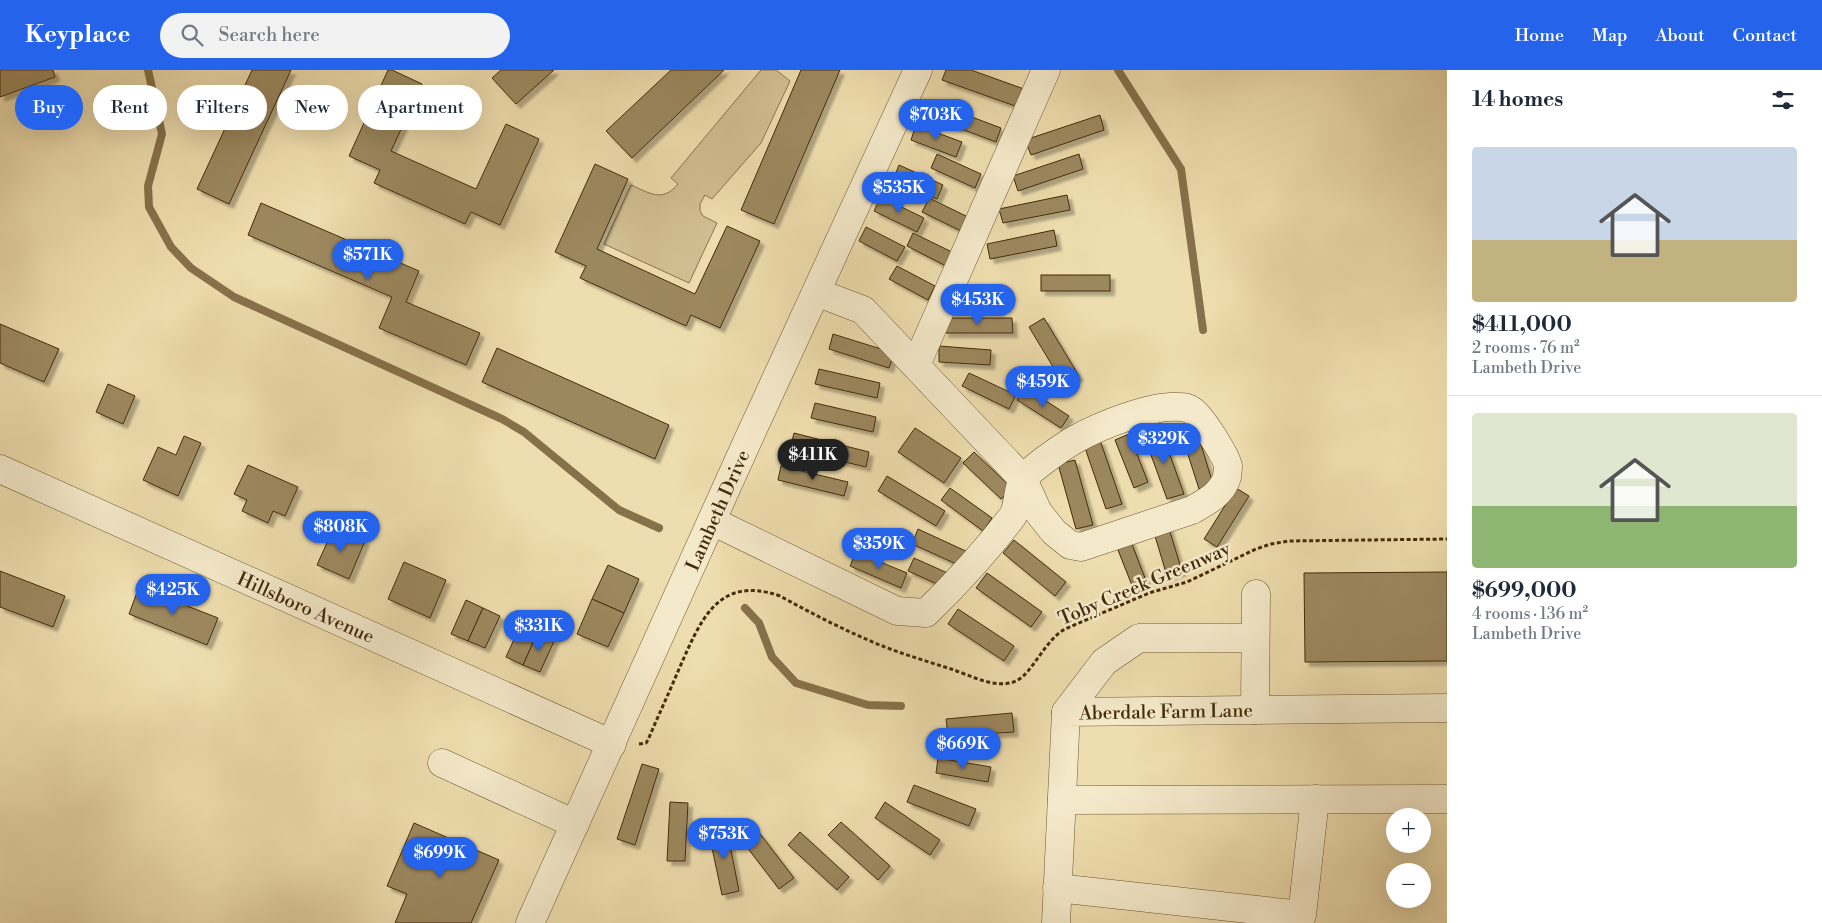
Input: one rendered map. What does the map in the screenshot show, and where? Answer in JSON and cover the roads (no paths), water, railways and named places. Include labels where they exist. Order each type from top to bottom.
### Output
[{"type":"street","name":"Lambeth Drive","points":[[530,923],[918,70]]},
{"type":"street","points":[[916,365],[1046,70]]},
{"type":"street","points":[[710,525],[897,611],[926,613],[961,578],[1013,514],[1023,479],[1039,465],[1076,439],[1119,419],[1161,408],[1179,407],[1192,410],[1206,425],[1228,466],[1227,478],[1221,490],[1209,501],[1192,510],[1081,547],[1070,545],[1054,532],[1038,512],[1023,479],[863,310],[816,292]]},
{"type":"street","name":"Hillsboro Avenue","points":[[0,469],[612,744]]},
{"type":"street","points":[[1255,710],[1256,594]]},
{"type":"street","points":[[1066,712],[1104,662],[1139,638],[1255,638]]},
{"type":"street","name":"Aberdale Farm Lane","points":[[1056,923],[1066,712],[1447,708]]},
{"type":"street","points":[[442,763],[575,824]]},
{"type":"street","points":[[1062,800],[1447,799]]},
{"type":"street","points":[[1057,888],[1302,915],[1315,800]]},
{"type":"waterway","points":[[148,70],[162,134],[148,186],[149,207],[171,247],[191,268],[234,297],[502,419],[524,432],[619,510],[659,528]]},
{"type":"waterway","points":[[1118,70],[1181,169],[1203,330]]},
{"type":"waterway","points":[[745,608],[759,623],[772,657],[796,683],[868,705],[901,706]]}]
